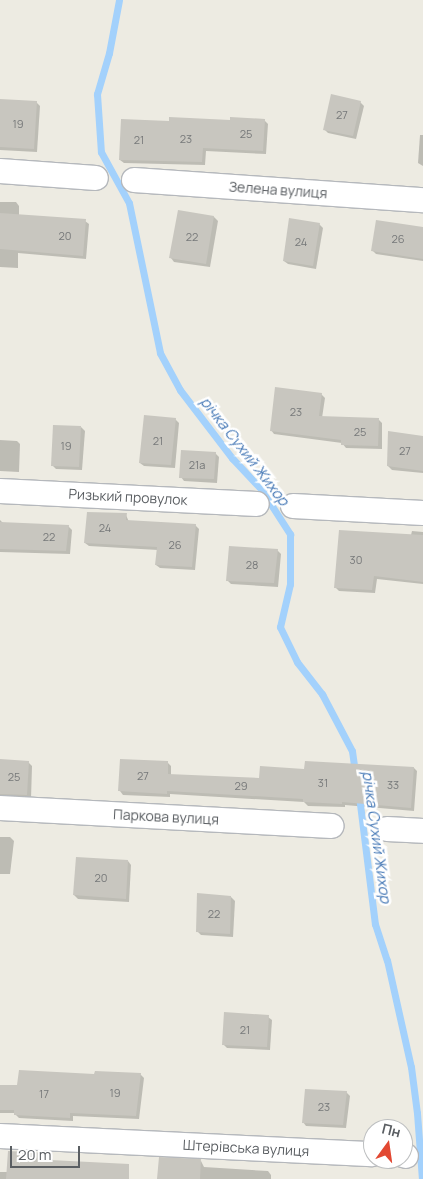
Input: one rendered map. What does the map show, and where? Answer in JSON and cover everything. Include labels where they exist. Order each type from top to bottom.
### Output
[{"type":"street","points":[[0,171],[96,178]]},
{"type":"street","name":"Зелена вулиця","points":[[134,180],[423,200]]},
{"type":"street","name":"Ризький провулок","points":[[0,491],[257,504]]},
{"type":"street","points":[[293,506],[423,513]]},
{"type":"street","name":"Паркова вулиця","points":[[0,808],[332,826]]},
{"type":"street","points":[[387,829],[423,831]]},
{"type":"street","name":"Штерівська вулиця","points":[[0,1136],[363,1154]]},
{"type":"building","points":[[331,94],[361,101],[353,136],[323,130]]},
{"type":"building","points":[[0,99],[37,101],[34,149],[0,147]]},
{"type":"building","points":[[169,117],[230,120],[230,117],[265,119],[263,151],[203,148],[202,162],[119,160],[121,119],[169,121]]},
{"type":"building","points":[[178,210],[214,216],[206,264],[169,258]]},
{"type":"building","points":[[0,213],[86,219],[83,256],[0,249]]},
{"type":"building","points":[[289,218],[320,223],[313,266],[283,261]]},
{"type":"building","points":[[376,220],[423,227],[423,259],[371,251]]},
{"type":"building","points":[[275,387],[322,393],[319,416],[379,418],[378,446],[341,445],[341,440],[270,431]]},
{"type":"building","points":[[144,415],[176,418],[171,465],[139,463]]},
{"type":"building","points":[[53,425],[81,426],[79,467],[51,466]]},
{"type":"building","points":[[388,431],[423,436],[423,471],[387,466]]},
{"type":"building","points":[[181,450],[216,452],[214,479],[179,478]]},
{"type":"building","points":[[87,512],[127,513],[126,520],[196,524],[192,567],[155,565],[157,547],[84,543]]},
{"type":"building","points":[[0,522],[69,525],[66,551],[0,549]]},
{"type":"building","points":[[339,530],[423,535],[423,582],[374,576],[372,590],[334,588]]},
{"type":"building","points":[[229,546],[278,549],[274,583],[226,581]]},
{"type":"building","points":[[0,759],[29,761],[27,795],[0,794]]},
{"type":"building","points":[[120,759],[168,761],[168,774],[259,778],[260,766],[304,769],[305,761],[414,767],[411,808],[342,802],[342,804],[303,802],[303,799],[167,791],[167,794],[118,791]]},
{"type":"building","points":[[76,857],[128,860],[126,899],[73,895]]},
{"type":"building","points":[[197,893],[231,896],[230,934],[196,932]]},
{"type":"building","points":[[224,1012],[269,1015],[267,1047],[222,1045]]},
{"type":"building","points":[[19,1070],[94,1074],[95,1071],[141,1073],[136,1116],[70,1113],[70,1118],[14,1115],[14,1110],[0,1110],[0,1085],[17,1085]]},
{"type":"building","points":[[305,1089],[347,1091],[343,1125],[302,1123]]},
{"type":"building","points":[[8,1151],[50,1153],[50,1160],[129,1164],[129,1179],[6,1179]]},
{"type":"building","points":[[159,1157],[201,1159],[200,1179],[157,1179]]},
{"type":"waterway","name":"річка Сухий Жихор","points":[[119,0],[109,53],[97,94],[101,152],[129,203],[160,353],[180,390],[232,458],[261,489],[290,534],[290,584],[280,627],[297,662],[322,694],[352,751],[355,773]]},
{"type":"waterway","name":"річка Сухий Жихор","points":[[359,796],[375,924],[387,960],[411,1067],[422,1179]]}]
